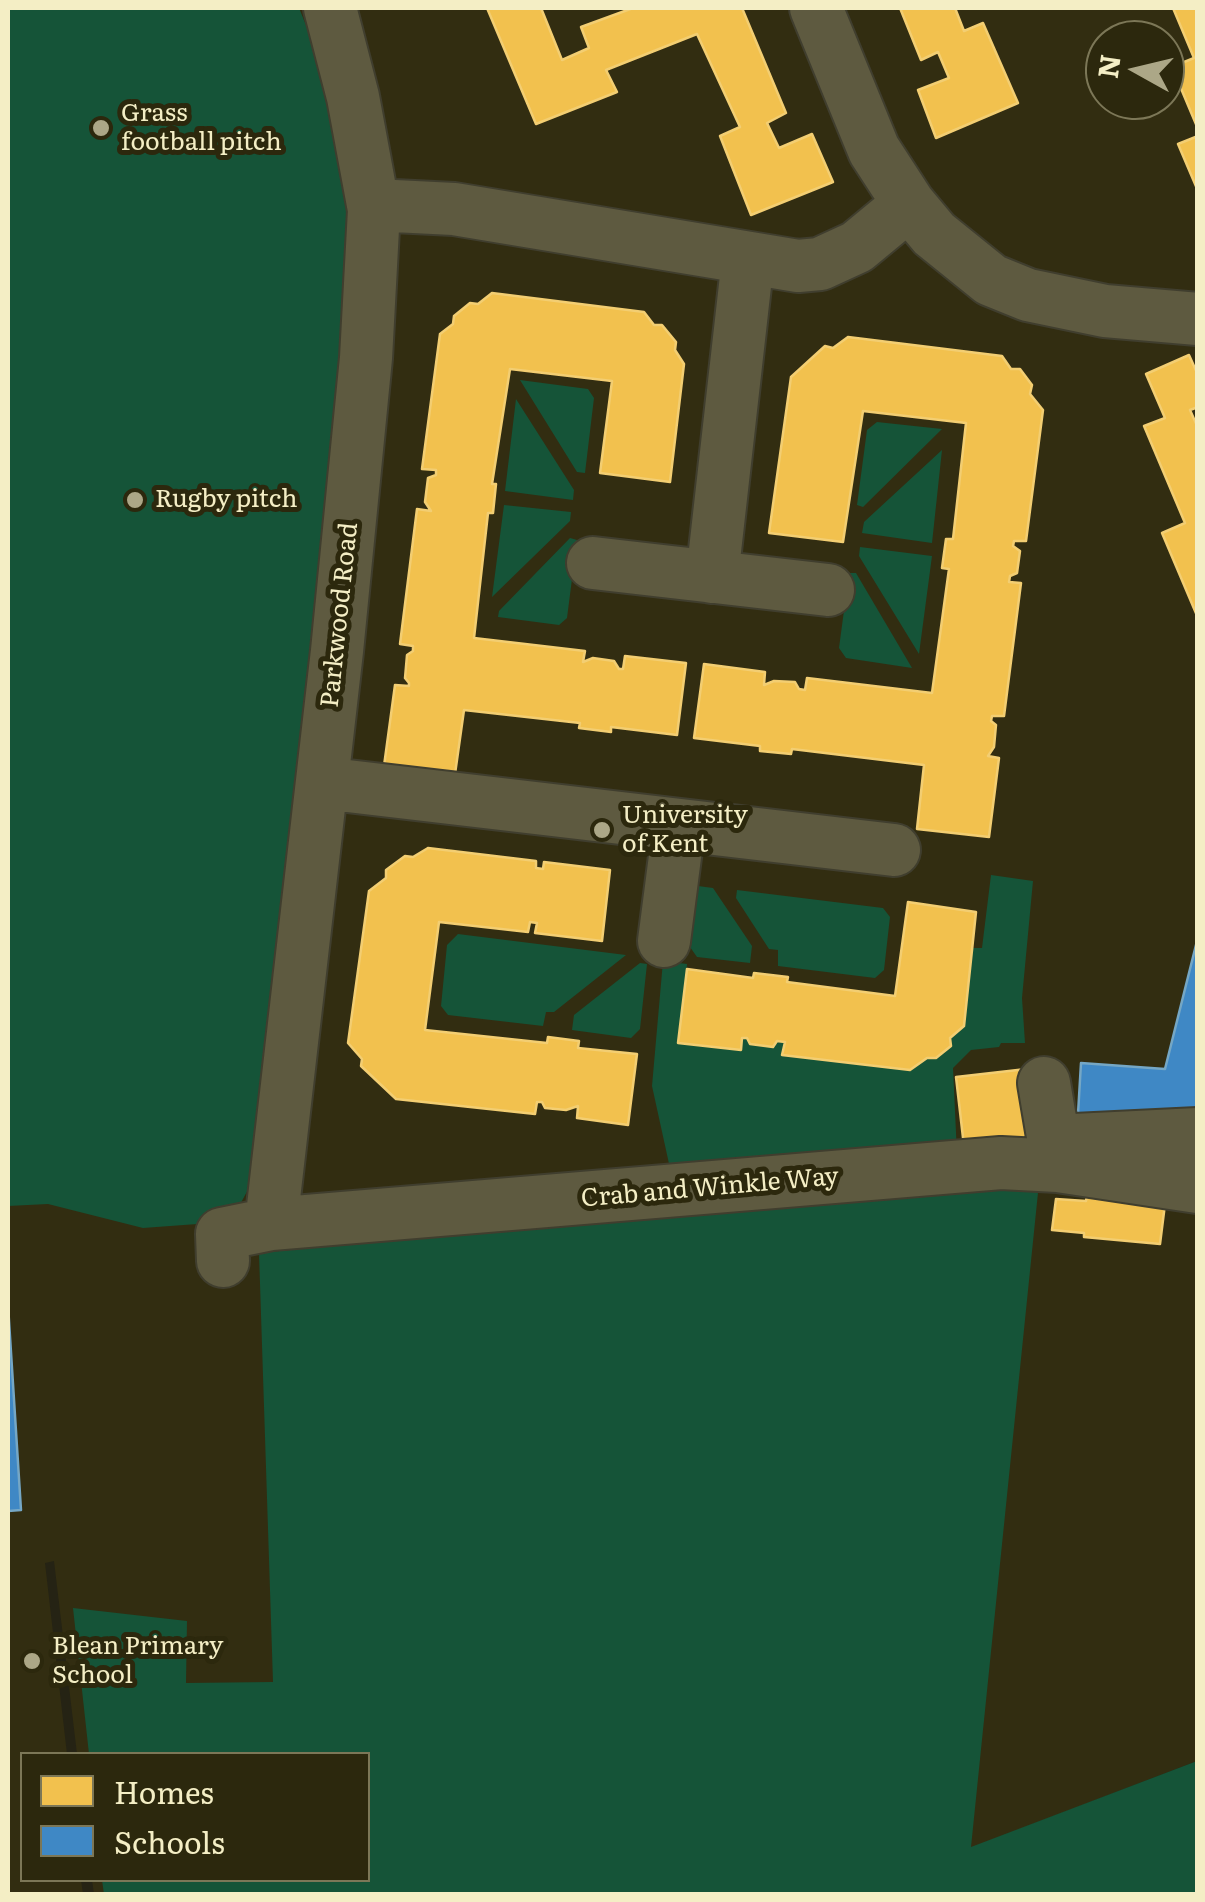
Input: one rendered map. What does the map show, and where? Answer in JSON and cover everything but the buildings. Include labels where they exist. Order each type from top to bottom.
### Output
[{"type":"street","name":"Parkwood Road","points":[[239,1240],[322,782],[366,358],[374,210],[353,96],[330,8]]},
{"type":"street","points":[[816,8],[874,150],[934,234],[991,280],[1028,294],[1074,305],[1198,319]]},
{"type":"street","points":[[374,210],[394,206],[454,209],[780,265],[820,264],[857,246],[909,204]]},
{"type":"street","points":[[712,577],[748,259]]},
{"type":"street","points":[[593,563],[828,590]]},
{"type":"street","points":[[322,782],[894,850]]},
{"type":"street","points":[[664,941],[679,826]]},
{"type":"street","points":[[1044,1083],[1056,1153],[1198,1134]]},
{"type":"street","name":"Crab and Winkle Way","points":[[239,1240],[1000,1164],[1056,1153],[1198,1188]]},
{"type":"shaded area","name":"University of Kent","points":[[8,8],[1197,8],[1197,1761],[971,1848],[832,1894],[94,1894],[92,1882],[370,1882],[370,1752],[77,1752],[54,1561],[45,1563],[67,1752],[20,1752],[20,1882],[81,1882],[83,1894],[8,1894]]},
{"type":"green space","points":[[8,8],[299,8],[327,76],[351,197],[350,279],[258,1171],[236,1212],[211,1223],[143,1228],[48,1204],[8,1206]]},
{"type":"green space","points":[[520,380],[588,389],[594,398],[585,473],[577,472]]},
{"type":"green space","points":[[516,399],[574,490],[573,500],[505,491]]},
{"type":"green space","points":[[877,422],[942,429],[863,507],[857,505],[867,430]]},
{"type":"green space","points":[[942,450],[932,543],[862,533],[864,522]]},
{"type":"green space","points":[[504,505],[571,512],[570,521],[492,597]]},
{"type":"green space","points":[[570,538],[577,540],[567,618],[559,625],[498,617],[499,611]]},
{"type":"green space","points":[[860,547],[932,556],[919,654],[859,556]]},
{"type":"green space","points":[[849,573],[856,573],[912,668],[846,658],[839,648]]},
{"type":"green space","points":[[991,875],[1033,881],[1022,998],[1025,1043],[1001,1043],[999,1047],[971,1050],[953,1068],[957,1154],[673,1182],[652,1086],[663,961],[687,964],[679,1043],[740,1050],[742,1038],[750,1044],[772,1047],[777,1041],[785,1042],[783,1055],[910,1070],[927,1058],[937,1058],[964,1026],[972,948],[982,948]]},
{"type":"green space","points":[[698,886],[713,888],[752,946],[750,963],[697,957],[690,947]]},
{"type":"green space","points":[[737,890],[883,908],[890,917],[884,970],[875,978],[778,966],[778,950],[769,949],[736,898]]},
{"type":"green space","points":[[458,934],[626,955],[554,1012],[546,1012],[543,1026],[448,1015],[441,1006],[447,945]]},
{"type":"green space","points":[[640,963],[647,964],[640,1029],[631,1038],[572,1030],[574,1015]]},
{"type":"green space","points":[[989,1182],[1039,1183],[971,1847],[1197,1761],[1197,1894],[104,1894],[102,1882],[370,1882],[370,1752],[89,1752],[73,1608],[187,1621],[186,1683],[273,1682],[259,1253]]},
{"type":"place","name":"Grass football pitch","points":[[101,128]]},
{"type":"place","name":"Rugby pitch","points":[[135,500]]},
{"type":"place","name":"University of Kent","points":[[602,830]]},
{"type":"place","name":"Blean Primary School","points":[[32,1661]]}]
